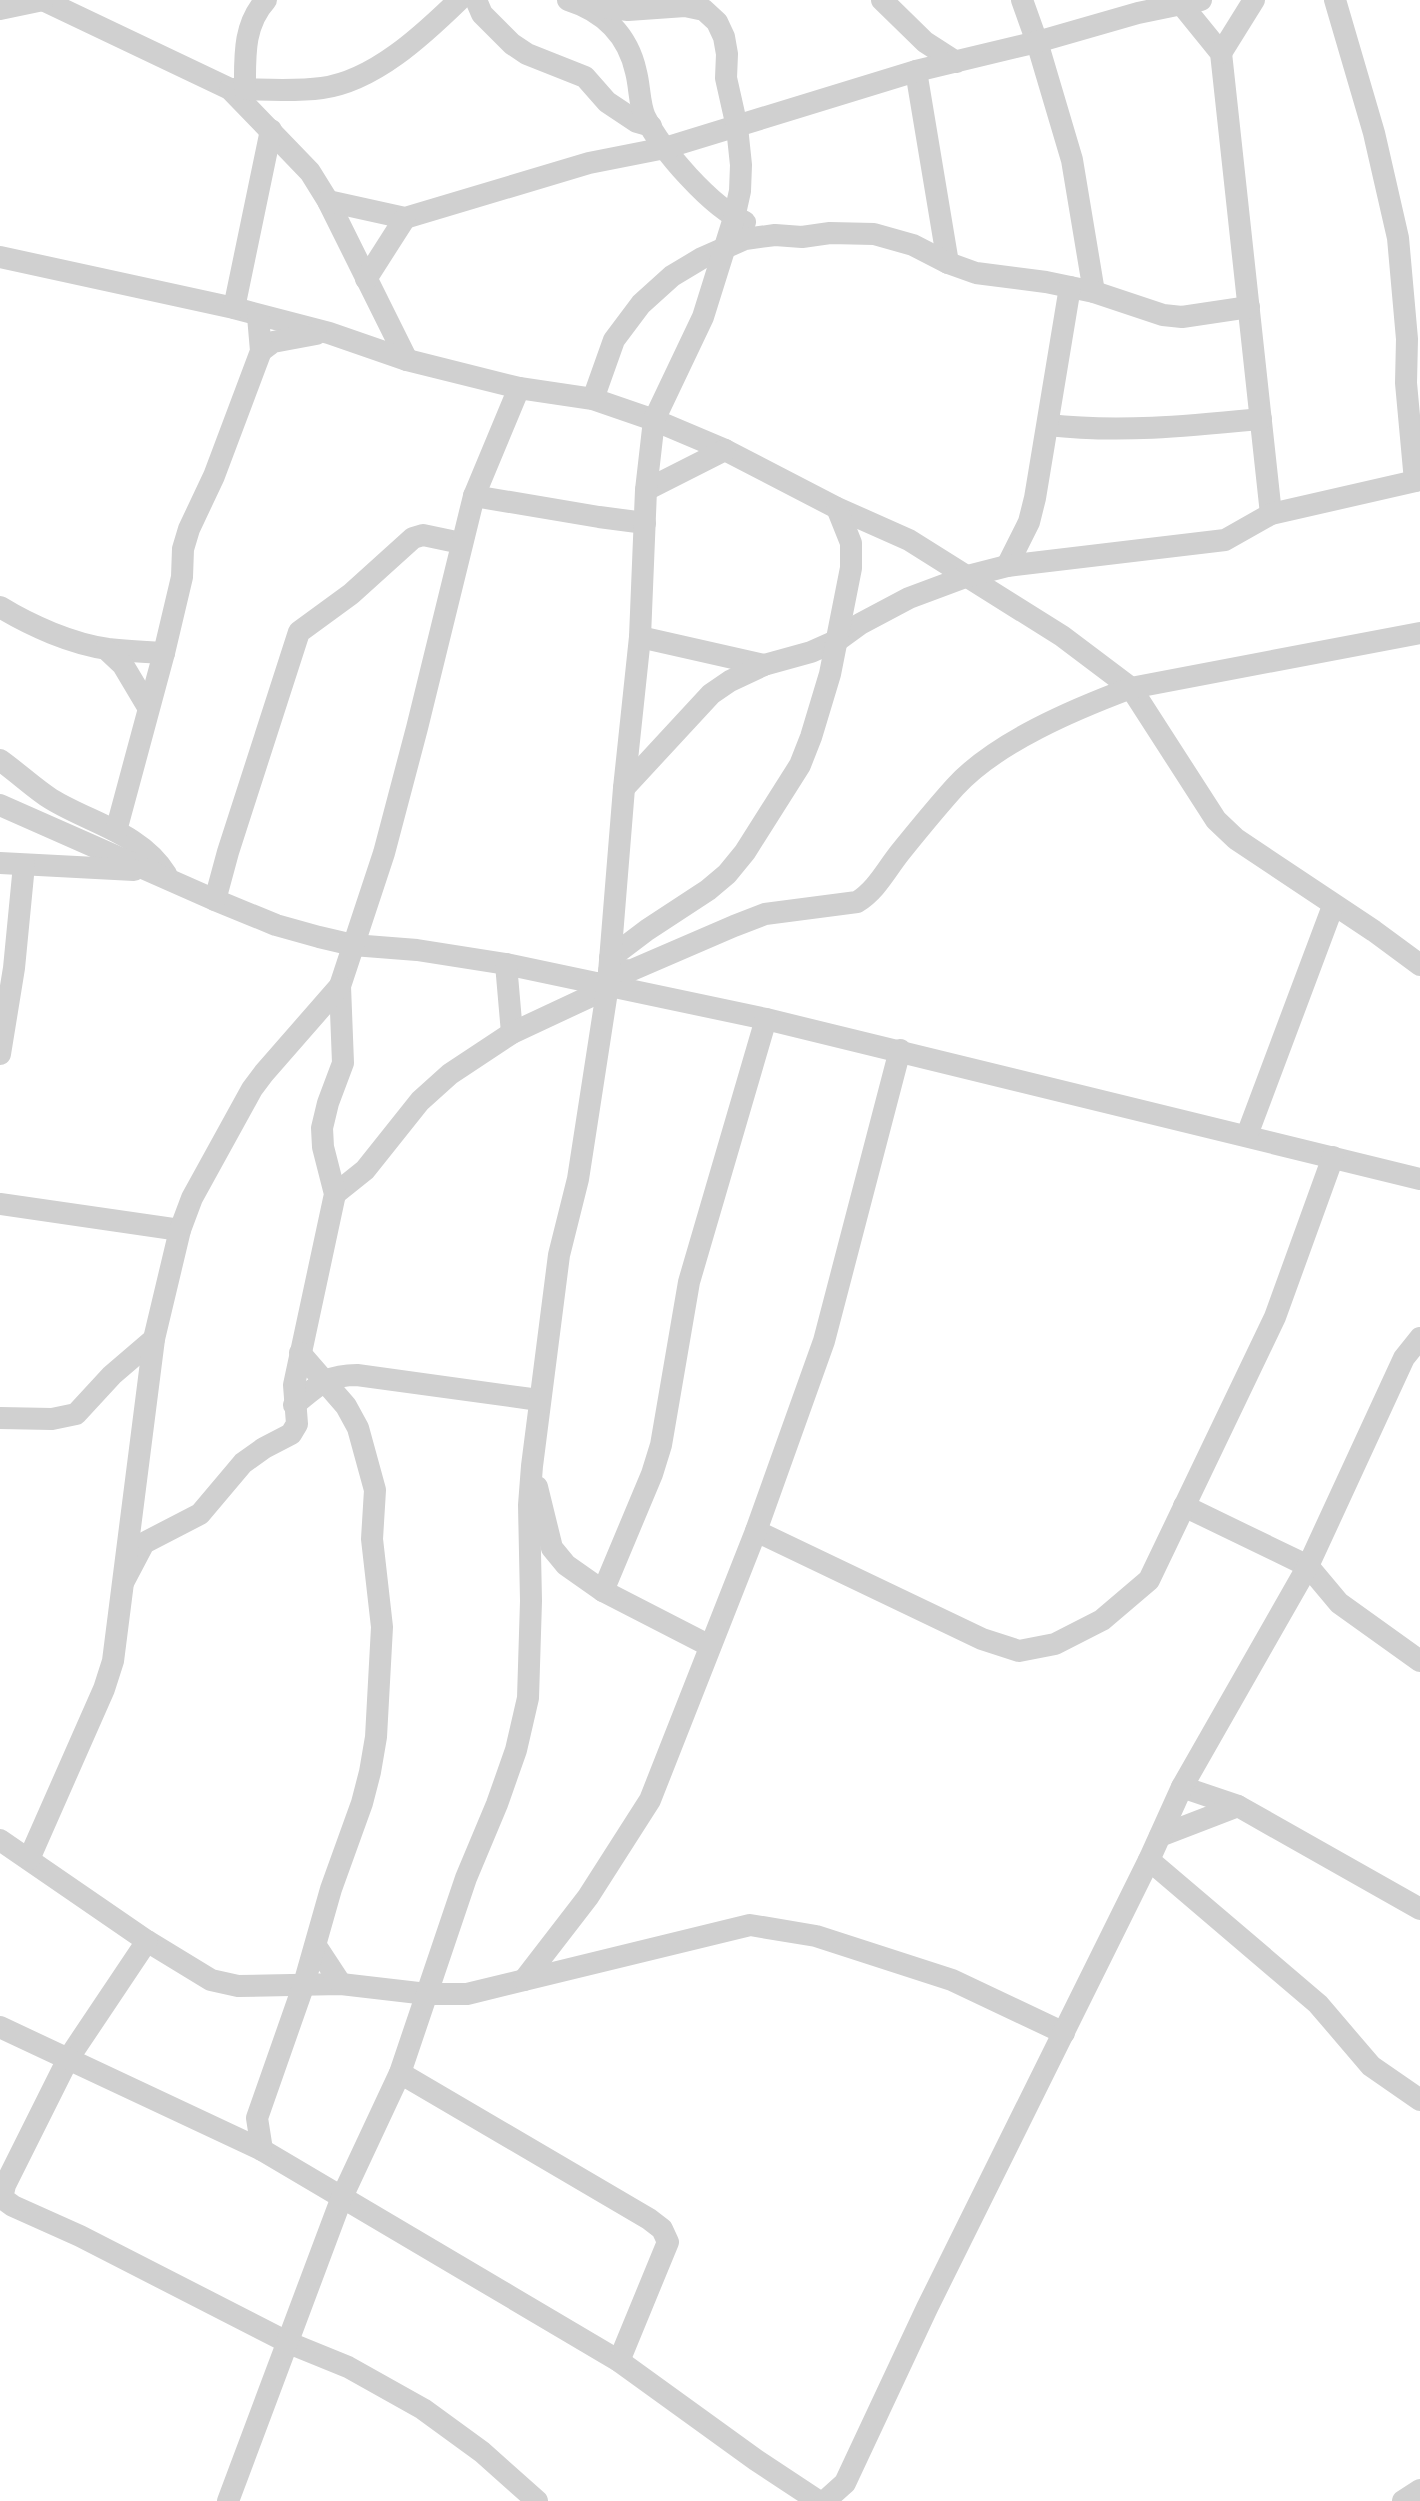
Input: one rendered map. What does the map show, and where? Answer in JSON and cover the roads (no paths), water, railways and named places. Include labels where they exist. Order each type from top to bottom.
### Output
[{"type":"street","points":[[0,9],[43,0],[237,89],[323,88],[349,81],[376,69],[459,0]]},
{"type":"street","points":[[266,0],[251,24],[246,39],[237,89],[310,172],[328,201],[407,360]]},
{"type":"street","points":[[476,0],[482,14],[512,44],[527,54],[585,77],[607,102],[637,122],[651,126]]},
{"type":"street","points":[[882,0],[925,42],[956,62]]},
{"type":"street","points":[[1022,0],[1072,160],[1094,292]]},
{"type":"street","points":[[1221,53],[1254,0]]},
{"type":"street","points":[[624,788],[711,694],[730,681],[764,665],[810,652],[838,640],[860,624],[909,598],[968,576],[1007,566],[1225,540],[1271,514],[1418,481],[1406,383],[1407,339],[1398,238],[1374,133],[1335,0]]},
{"type":"street","points":[[328,201],[405,218],[589,163],[665,148],[916,71],[1037,42],[1138,12],[1187,1],[1221,53],[1271,514]]},
{"type":"street","points":[[576,3],[611,24],[628,46],[636,72],[644,116],[665,148],[715,205],[734,218],[775,235]]},
{"type":"street","points":[[228,2501],[342,2197],[400,2073],[466,1878],[497,1804],[516,1750],[528,1698],[531,1601],[529,1505],[532,1466],[559,1255],[578,1179],[606,974],[640,637],[646,490],[654,420],[703,317],[734,218],[740,191],[741,165],[726,78],[727,54],[724,37],[717,22],[704,10],[685,6],[628,10],[576,3]]},
{"type":"street","points":[[916,71],[948,263]]},
{"type":"street","points":[[234,308],[271,130]]},
{"type":"street","points":[[366,279],[405,218]]},
{"type":"street","points":[[593,399],[614,340],[641,304],[672,276],[725,247],[745,239],[775,235],[802,237],[830,233],[874,234],[913,245],[948,263],[975,273],[1094,292],[1163,315],[1182,317],[1249,307]]},
{"type":"street","points":[[0,256],[234,308],[329,333],[407,360],[519,388],[593,399],[654,420],[725,450],[837,508],[909,540],[1062,636],[1131,688],[1216,820],[1236,839],[1333,906],[1374,931],[1420,965]]},
{"type":"street","points":[[1007,566],[1029,522],[1035,498],[1070,287]]},
{"type":"street","points":[[116,831],[164,654],[182,577],[181,559],[186,539],[214,476],[261,351],[258,316]]},
{"type":"street","points":[[261,351],[273,342],[329,333]]},
{"type":"street","points":[[124,1581],[144,1543],[200,1514],[243,1463],[264,1448],[291,1434],[297,1424],[294,1385],[335,1194],[323,1147],[322,1128],[328,1103],[343,1063],[340,986],[387,842],[474,496],[519,388]]},
{"type":"street","points":[[1048,425],[1092,430],[1151,429],[1261,419]]},
{"type":"street","points":[[646,490],[725,450]]},
{"type":"street","points":[[474,496],[599,517],[645,522]]},
{"type":"street","points":[[335,1194],[365,1170],[420,1101],[450,1074],[512,1033],[589,997],[606,974],[647,930],[708,890],[727,874],[745,852],[800,765],[811,737],[838,640],[851,568],[851,543],[837,508]]},
{"type":"street","points":[[215,900],[228,852],[299,632],[351,594],[413,538],[423,535],[461,543]]},
{"type":"street","points":[[0,607],[49,632],[106,649],[164,654]]},
{"type":"street","points":[[606,974],[632,970],[765,914],[857,902],[869,894],[902,850],[956,786],[976,767],[1012,743],[1091,703],[1131,688],[1420,633]]},
{"type":"street","points":[[640,637],[764,665]]},
{"type":"street","points":[[106,649],[123,665],[148,708]]},
{"type":"street","points":[[0,760],[50,798],[116,831],[159,862],[160,876]]},
{"type":"street","points":[[0,805],[276,925],[353,945],[417,950],[506,964],[606,974],[766,1019],[1420,1179]]},
{"type":"street","points":[[0,863],[160,876]]},
{"type":"street","points":[[0,1054],[14,968],[24,865]]},
{"type":"street","points":[[1247,1135],[1333,906]]},
{"type":"street","points":[[506,964],[512,1033]]},
{"type":"street","points":[[29,1859],[104,1689],[113,1661],[154,1340],[180,1230],[192,1198],[252,1089],[340,986]]},
{"type":"street","points":[[603,1591],[652,1474],[661,1445],[689,1282],[766,1019]]},
{"type":"street","points":[[524,1980],[588,1897],[650,1800],[756,1531],[824,1341],[900,1050]]},
{"type":"street","points":[[756,1531],[982,1639],[1019,1651],[1055,1644],[1102,1620],[1149,1580],[1275,1317],[1334,1157]]},
{"type":"street","points":[[0,1204],[180,1230]]},
{"type":"street","points":[[825,2501],[846,2492],[927,2308],[1064,2034],[1182,1787],[1308,1566],[1404,1358],[1420,1338]]},
{"type":"street","points":[[0,1418],[52,1419],[76,1414],[112,1376],[154,1340]]},
{"type":"street","points":[[262,2150],[257,2118],[304,1984],[331,1889],[362,1803],[370,1772],[376,1737],[382,1628],[372,1539],[375,1490],[358,1428],[346,1406],[300,1353]]},
{"type":"street","points":[[294,1405],[324,1381],[338,1375],[357,1375],[539,1400]]},
{"type":"street","points":[[532,1466],[552,1548],[566,1565],[603,1591],[710,1646]]},
{"type":"street","points":[[1184,1506],[1308,1566],[1339,1603],[1420,1661]]},
{"type":"street","points":[[1182,1787],[1238,1806],[1420,1910]]},
{"type":"street","points":[[1160,1836],[1238,1806]]},
{"type":"street","points":[[0,1840],[147,1941],[211,1980],[238,1986],[342,1984],[427,1994],[467,1994],[750,1925],[816,1936],[952,1980],[1064,2034]]},
{"type":"street","points":[[1149,1860],[1318,2004],[1371,2066],[1416,2090]]},
{"type":"street","points":[[147,1941],[68,2059],[5,2185],[2,2198],[13,2206],[80,2236],[289,2343],[348,2367],[423,2409],[482,2452],[537,2501]]},
{"type":"street","points":[[315,1946],[342,1984]]},
{"type":"street","points":[[0,2027],[262,2150],[619,2361],[756,2460],[818,2501]]},
{"type":"street","points":[[400,2073],[649,2219],[662,2229],[668,2242],[619,2361]]},
{"type":"street","points":[[1402,2501],[1420,2490]]}]
